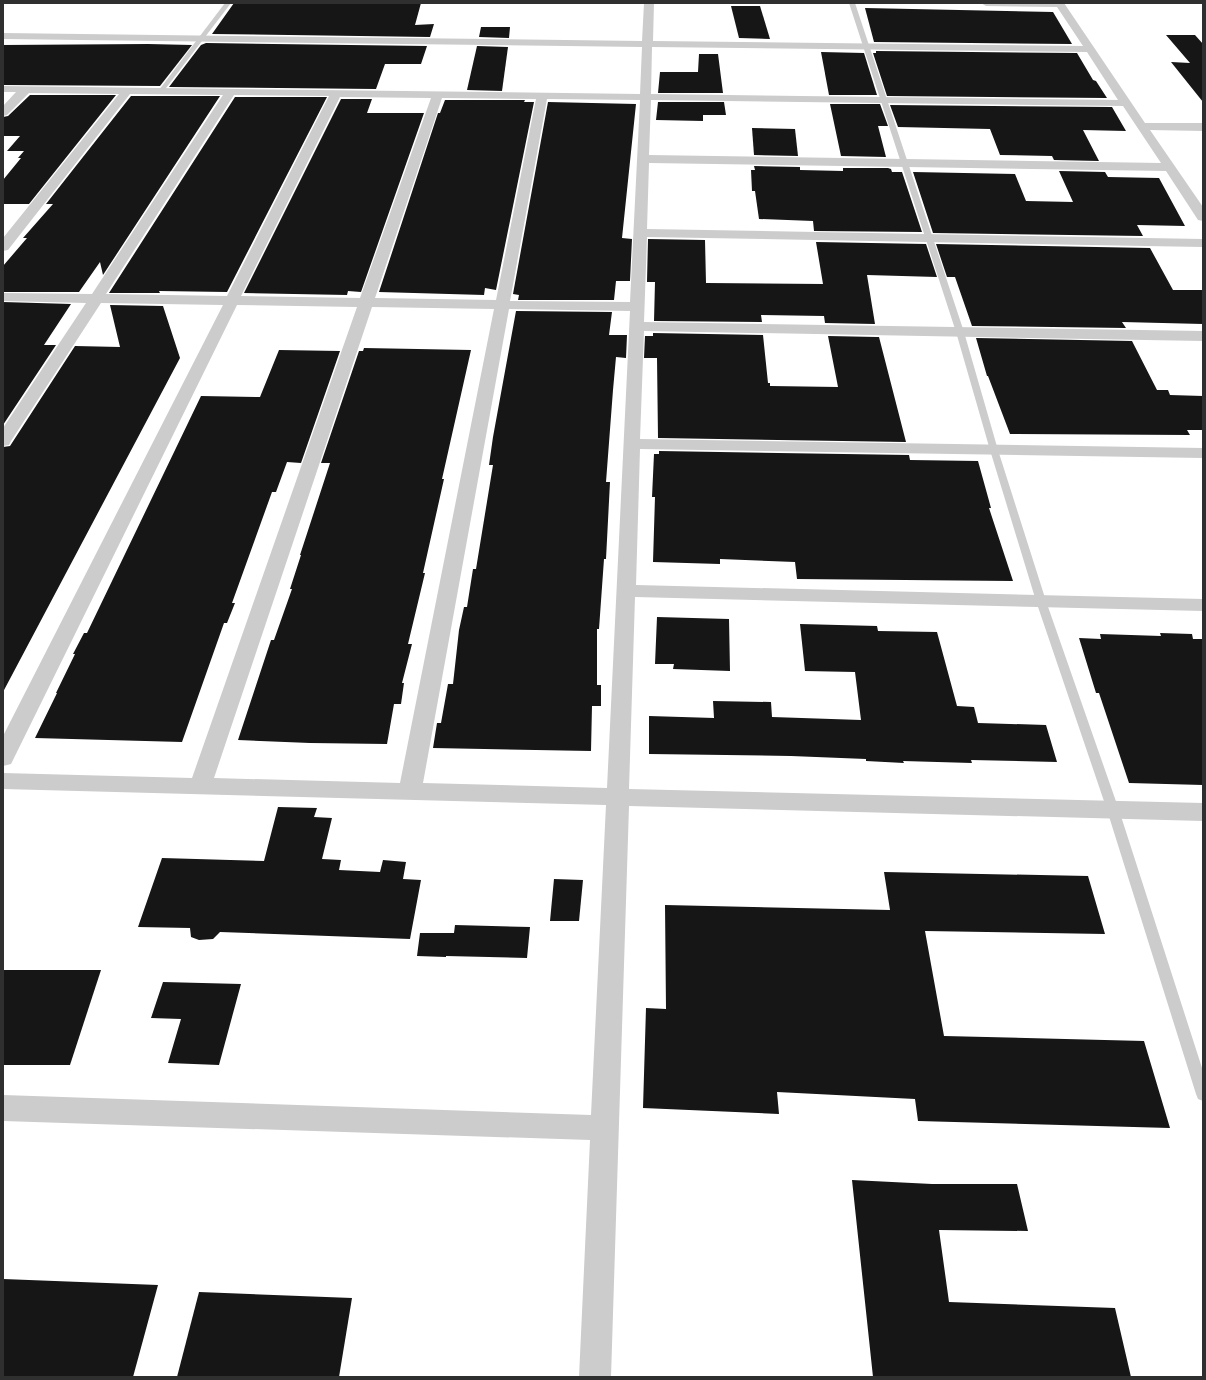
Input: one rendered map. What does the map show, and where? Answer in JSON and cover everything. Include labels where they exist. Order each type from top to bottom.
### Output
[{"type":"street","points":[[595,1377],[649,3]]},
{"type":"street","points":[[986,3],[1059,3],[1203,217]]},
{"type":"street","points":[[3,36],[1090,49]]},
{"type":"street","points":[[3,89],[1126,103]]},
{"type":"street","points":[[3,113],[26,89]]},
{"type":"street","points":[[3,247],[127,91]]},
{"type":"street","points":[[3,442],[231,92]]},
{"type":"street","points":[[3,758],[336,93]]},
{"type":"street","points":[[200,786],[438,94]]},
{"type":"street","points":[[410,791],[542,96]]},
{"type":"street","points":[[1142,126],[1203,127]]},
{"type":"street","points":[[643,159],[1170,168]]},
{"type":"street","points":[[640,233],[1203,243]]},
{"type":"street","points":[[3,297],[502,305],[636,317],[960,332],[1203,336]]},
{"type":"street","points":[[631,444],[1203,453]]},
{"type":"street","points":[[625,591],[1203,605]]},
{"type":"street","points":[[3,780],[1203,812]]},
{"type":"street","points":[[3,1108],[605,1128]]},
{"type":"lane","points":[[161,91],[228,3]]},
{"type":"lane","points":[[852,3],[960,332],[994,450],[1041,601],[1113,810],[1203,1094]]},
{"type":"building","points":[[234,3],[421,3],[415,25],[434,24],[430,37],[212,34]]},
{"type":"building","points":[[731,6],[760,6],[770,39],[739,38]]},
{"type":"building","points":[[865,8],[1053,12],[1072,44],[874,42]]},
{"type":"building","points":[[481,27],[510,27],[509,38],[479,37]]},
{"type":"building","points":[[1166,35],[1195,35],[1203,44],[1203,102],[1171,62],[1190,63]]},
{"type":"building","points":[[206,43],[427,46],[421,64],[385,64],[376,89],[169,87],[201,45]]},
{"type":"building","points":[[3,45],[192,45],[160,86],[3,85]]},
{"type":"building","points":[[477,46],[508,47],[502,91],[467,90]]},
{"type":"building","points":[[876,51],[1077,53],[1093,80],[1096,81],[1107,98],[887,96],[873,53],[876,53]]},
{"type":"building","points":[[821,52],[864,53],[877,95],[829,95]]},
{"type":"building","points":[[699,54],[718,54],[723,93],[658,93],[660,72],[698,72]]},
{"type":"building","points":[[30,95],[116,95],[29,204],[3,204],[3,180],[21,158],[18,158],[24,151],[7,151],[20,136],[3,136],[3,117],[8,116]]},
{"type":"building","points":[[131,96],[220,96],[103,275],[100,262],[79,292],[3,292],[3,266],[27,238],[23,238],[53,204],[46,204]]},
{"type":"building","points":[[235,97],[327,97],[227,292],[159,291],[160,293],[109,293]]},
{"type":"building","points":[[341,99],[372,99],[367,113],[424,113],[361,292],[348,291],[347,295],[244,293]]},
{"type":"building","points":[[445,100],[525,100],[524,102],[534,102],[496,290],[485,288],[484,295],[379,292],[438,113],[440,113]]},
{"type":"building","points":[[548,102],[636,104],[622,238],[632,239],[630,281],[616,281],[614,300],[518,300],[519,295],[513,294]]},
{"type":"building","points":[[658,102],[724,102],[726,115],[703,115],[703,121],[656,120]]},
{"type":"building","points":[[830,104],[880,104],[888,126],[878,126],[886,157],[841,156]]},
{"type":"building","points":[[890,105],[1112,107],[1126,131],[1083,130],[1099,161],[1054,160],[1052,156],[1000,155],[990,129],[898,127]]},
{"type":"building","points":[[752,128],[795,129],[798,156],[754,155]]},
{"type":"building","points":[[754,166],[800,167],[800,170],[843,171],[843,168],[888,168],[891,169],[892,172],[902,172],[922,232],[814,231],[813,221],[759,219],[755,191],[752,191],[751,170],[755,170]]},
{"type":"building","points":[[1059,171],[1105,172],[1108,177],[1159,178],[1185,226],[1137,225],[1143,236],[933,233],[913,172],[1015,174],[1026,201],[1073,202]]},
{"type":"building","points":[[648,239],[705,240],[706,283],[823,284],[816,242],[926,244],[937,277],[867,275],[875,324],[825,323],[824,316],[761,315],[762,322],[654,321],[655,282],[647,282]]},
{"type":"building","points":[[936,244],[1150,248],[1173,290],[1203,290],[1203,324],[1122,322],[1126,328],[972,326],[955,277],[947,277]]},
{"type":"building","points":[[3,302],[71,304],[44,345],[56,345],[3,425]]},
{"type":"building","points":[[110,305],[163,306],[180,358],[3,692],[3,447],[10,446],[75,346],[120,347]]},
{"type":"building","points":[[516,311],[612,312],[609,335],[627,335],[626,358],[616,357],[613,390],[606,482],[610,482],[606,559],[604,559],[599,629],[597,629],[597,685],[601,685],[601,706],[592,706],[591,751],[433,748],[437,723],[441,723],[448,684],[453,684],[459,630],[464,607],[467,607],[473,569],[476,569],[493,465],[489,465],[493,437]]},
{"type":"building","points":[[653,333],[763,335],[768,383],[770,383],[770,386],[838,387],[828,336],[879,337],[906,442],[658,438],[657,358],[644,358],[645,336],[653,336]]},
{"type":"building","points":[[976,338],[1132,341],[1157,390],[1168,390],[1170,395],[1203,396],[1203,430],[1187,430],[1190,435],[1010,434],[987,376]]},
{"type":"building","points":[[364,348],[471,350],[442,479],[444,479],[423,573],[425,573],[408,644],[412,644],[402,683],[404,683],[401,704],[394,704],[387,744],[238,740],[271,640],[274,640],[292,589],[290,589],[300,555],[330,463],[321,463],[359,351],[363,351]]},
{"type":"building","points":[[279,350],[340,351],[301,463],[287,462],[276,492],[272,492],[232,603],[235,603],[227,623],[224,623],[182,742],[35,738],[75,654],[73,654],[84,633],[87,633],[201,396],[260,397]]},
{"type":"building","points":[[659,451],[909,455],[910,460],[978,461],[991,508],[989,508],[1013,581],[797,579],[795,562],[720,559],[720,564],[653,562],[655,497],[652,497],[654,454],[659,454]]},
{"type":"building","points":[[657,617],[729,619],[730,671],[673,669],[674,664],[655,664]]},
{"type":"building","points":[[800,624],[877,626],[878,631],[937,632],[957,706],[974,707],[978,723],[1046,725],[1057,762],[971,760],[972,763],[903,761],[904,763],[866,761],[866,759],[791,756],[649,754],[649,716],[714,718],[713,701],[771,702],[772,717],[861,720],[855,672],[805,671]]},
{"type":"building","points":[[1160,633],[1192,634],[1193,639],[1203,639],[1203,785],[1129,783],[1099,693],[1096,693],[1079,638],[1101,639],[1100,634],[1161,636]]},
{"type":"building","points":[[278,807],[317,808],[314,817],[332,818],[322,859],[341,860],[339,870],[380,872],[383,860],[406,862],[403,879],[421,880],[410,939],[220,932],[213,939],[199,940],[191,937],[190,928],[138,927],[162,858],[264,861]]},
{"type":"building","points":[[884,872],[1088,876],[1105,934],[925,931],[944,1036],[1144,1041],[1170,1128],[918,1121],[915,1099],[777,1092],[779,1114],[643,1108],[646,1008],[666,1009],[665,905],[890,910]]},
{"type":"building","points":[[554,879],[583,880],[579,921],[550,921]]},
{"type":"building","points":[[455,925],[530,927],[527,958],[417,956],[420,933],[454,933]]},
{"type":"building","points":[[3,970],[101,970],[70,1065],[3,1065]]},
{"type":"building","points":[[163,982],[241,984],[219,1065],[168,1063],[181,1019],[151,1018]]},
{"type":"building","points":[[852,1180],[932,1184],[1017,1184],[1028,1231],[939,1230],[949,1302],[1115,1308],[1131,1377],[873,1377]]},
{"type":"building","points":[[3,1279],[158,1285],[133,1377],[3,1377]]},
{"type":"building","points":[[199,1292],[352,1298],[339,1377],[177,1377]]}]
